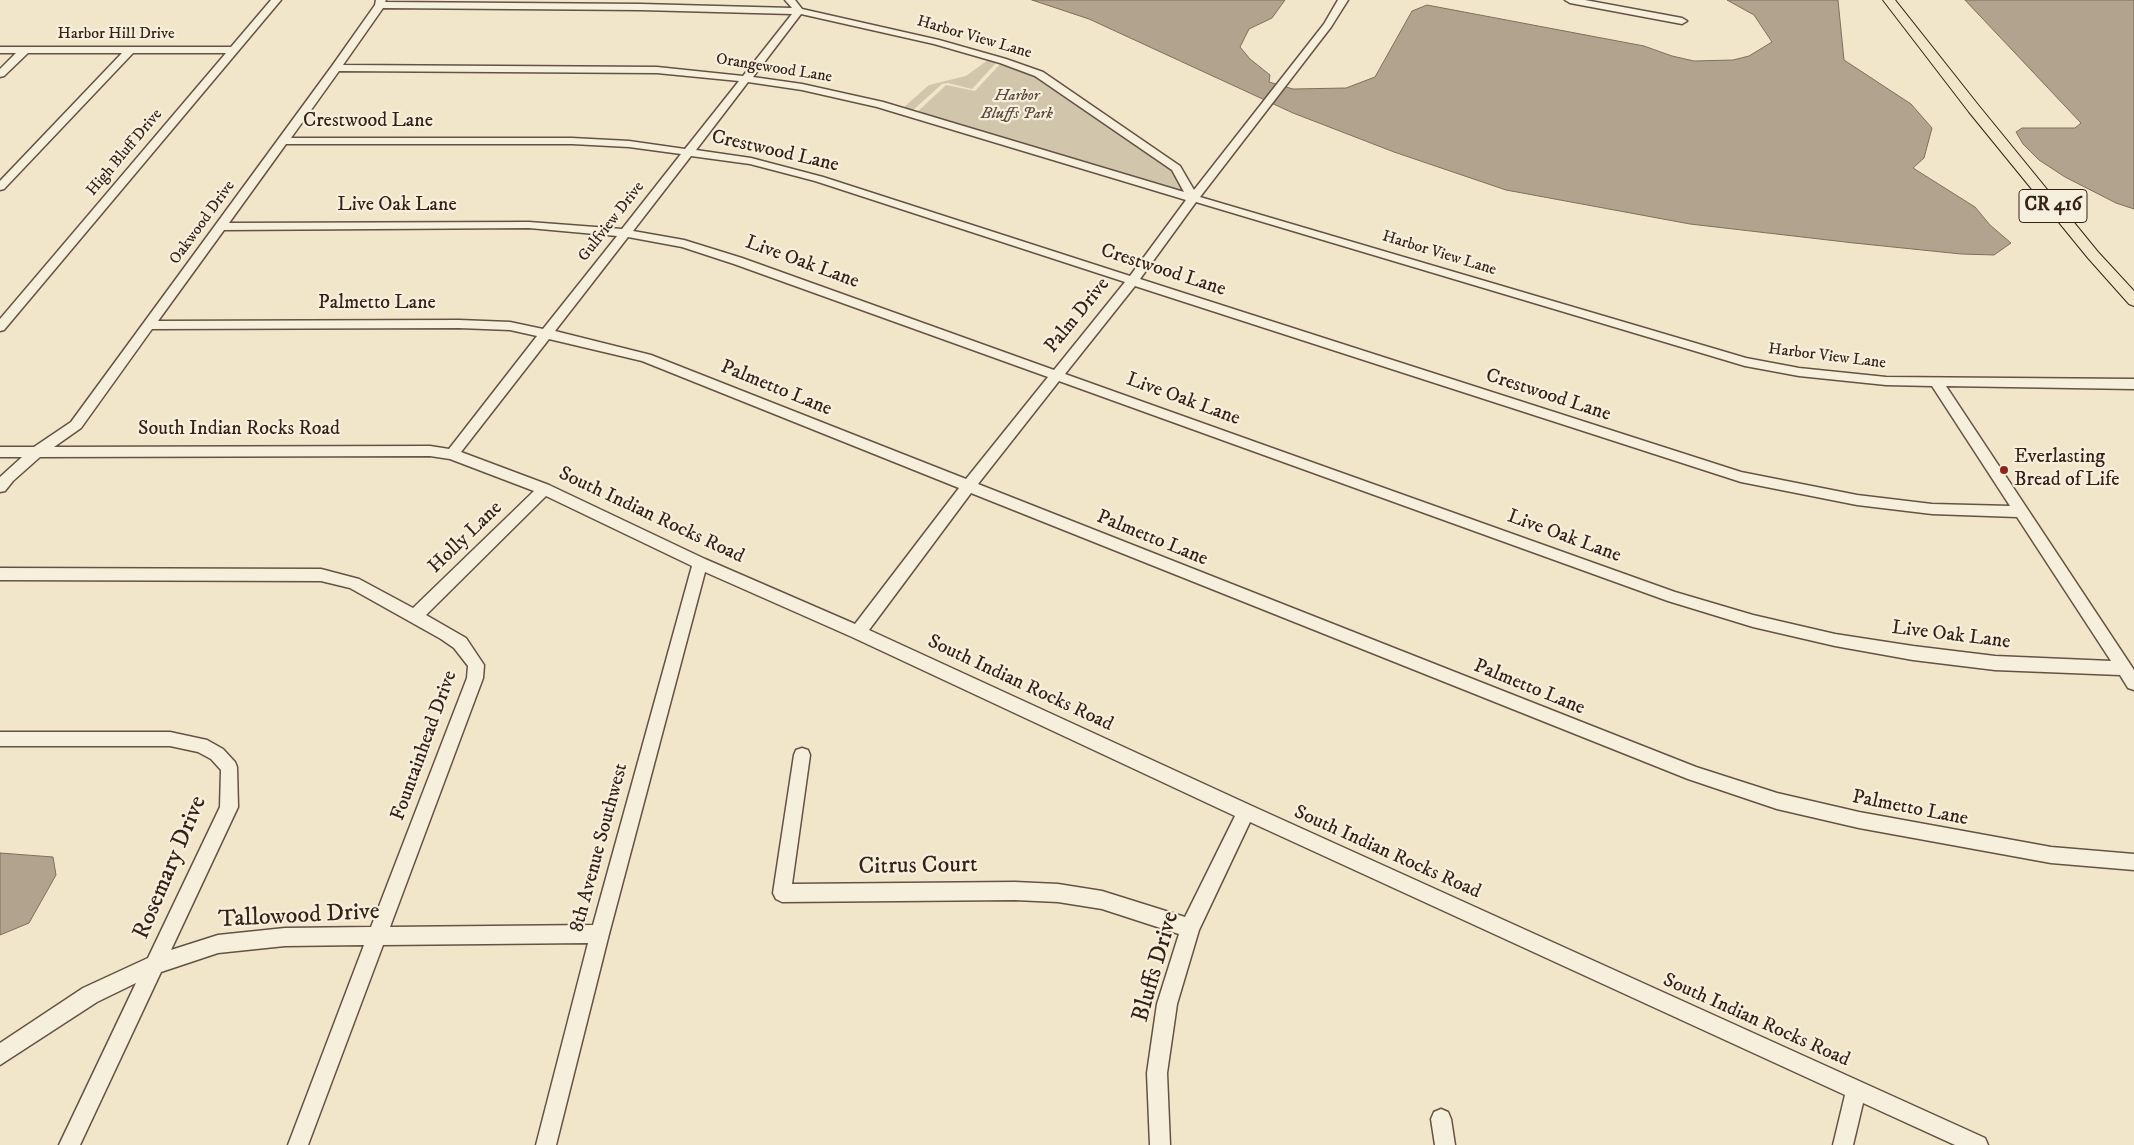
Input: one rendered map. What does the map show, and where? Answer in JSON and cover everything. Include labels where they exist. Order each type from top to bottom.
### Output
[{"type":"main road","name":"CR 416","points":[[1890,0],[1974,109],[2093,255],[2134,301]]},
{"type":"street","name":"High Bluff Drive","points":[[0,327],[276,0]]},
{"type":"street","points":[[790,0],[798,11]]},
{"type":"street","name":"Palm Drive","points":[[858,632],[1055,375],[1133,280],[1193,198],[1328,25],[1343,0]]},
{"type":"street","points":[[1570,0],[1682,22]]},
{"type":"street","name":"Harbor View Lane","points":[[380,3],[641,6],[798,11],[936,42],[1003,61],[1039,74],[1063,88],[1176,168],[1193,198],[1745,362],[1843,377],[1936,382],[2134,384]]},
{"type":"street","name":"Oakwood Drive","points":[[0,487],[8,477],[37,452],[76,425],[336,68],[380,3]]},
{"type":"street","name":"Gulfview Drive","points":[[452,454],[798,11]]},
{"type":"street","name":"Harbor Hill Drive","points":[[0,50],[232,50]]},
{"type":"street","points":[[0,74],[25,50]]},
{"type":"street","points":[[0,187],[130,50]]},
{"type":"street","name":"Orangewood Lane","points":[[336,68],[657,70],[802,87],[879,104],[1193,198]]},
{"type":"street","name":"Crestwood Lane","points":[[282,141],[572,141],[629,144],[751,161],[819,179],[1692,462],[1741,476],[1857,500],[1932,508],[2021,512]]},
{"type":"street","name":"Live Oak Lane","points":[[221,227],[529,225],[624,233],[684,244],[738,261],[1673,597],[1753,621],[1836,640],[1913,653],[1995,663],[2124,668]]},
{"type":"street","name":"Palmetto Lane","points":[[147,325],[459,324],[510,326],[598,344],[646,358],[968,488],[1704,777],[1777,801],[1859,820],[2051,855],[2134,862]]},
{"type":"street","points":[[1936,382],[2134,682]]},
{"type":"street","name":"South Indian Rocks Road","points":[[0,452],[430,451],[452,454],[544,489],[700,563],[858,632],[1246,812],[1978,1145]]},
{"type":"street","name":"Holly Lane","points":[[415,616],[544,489]]},
{"type":"street","name":"8th Avenue Southwest","points":[[546,1145],[600,934],[700,563]]},
{"type":"street","name":"Fountainhead Drive","points":[[0,574],[321,575],[354,583],[460,642],[476,665],[475,678],[298,1145]]},
{"type":"street","name":"Rosemary Drive","points":[[0,739],[170,739],[201,745],[217,754],[229,767],[229,807],[69,1145]]},
{"type":"street","name":"Citrus Court","points":[[802,755],[782,894],[1015,891],[1058,893],[1102,900],[1190,928]]},
{"type":"street","name":"Bluffs Drive","points":[[1160,1145],[1157,1073],[1167,1004],[1190,928],[1246,812]]},
{"type":"street","name":"Tallowood Drive","points":[[0,1055],[90,994],[156,964],[218,944],[285,937],[600,934]]},
{"type":"street","points":[[1843,1145],[1856,1090]]},
{"type":"street","points":[[1441,1119],[1445,1145]]},
{"type":"green space","points":[[988,60],[997,62],[972,89],[948,83],[942,84],[912,111],[903,108],[929,85],[966,76]]},
{"type":"green space","name":"Harbor Bluffs Park","points":[[1003,61],[1039,74],[1176,168],[1193,198],[914,115],[946,85],[975,91]]},
{"type":"shaded area","points":[[1032,0],[1285,0],[1272,18],[1249,29],[1240,47],[1250,59],[1270,75],[1269,82],[1293,89],[1346,88],[1375,77],[1412,11],[1427,5],[1644,46],[1672,56],[1694,61],[1733,60],[1749,56],[1772,42],[1754,15],[1727,0],[1838,0],[1844,60],[1911,104],[1932,128],[1924,158],[1913,168],[1975,207],[1990,225],[2011,243],[1994,255],[1961,254],[1854,243],[1690,224],[1506,190],[1394,152],[1293,113],[1089,19]]},
{"type":"shaded area","points":[[1965,0],[2134,0],[2134,209],[2116,203],[2065,177],[2039,160],[2023,144],[2016,132],[2022,128],[2075,128],[2081,123]]},
{"type":"shaded area","points":[[0,853],[53,857],[56,875],[29,923],[0,935]]},
{"type":"place","name":"Everlasting Bread of Life","points":[[2004,470]]}]
